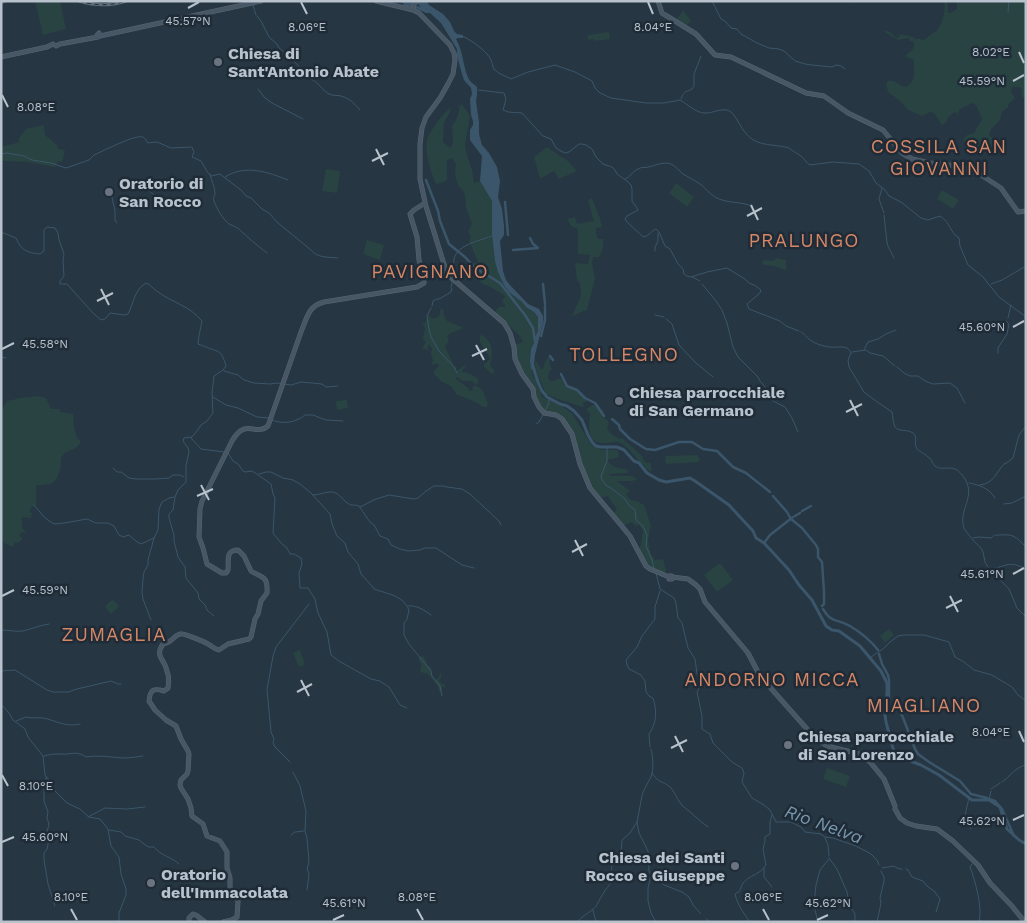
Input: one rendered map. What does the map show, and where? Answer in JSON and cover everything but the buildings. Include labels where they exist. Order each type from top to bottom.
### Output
[{"type":"main road","points":[[1,57],[262,1]]},
{"type":"main road","points":[[376,1],[415,6],[450,45],[454,54],[453,74],[440,98],[426,117],[422,128],[420,144],[420,179],[425,203],[446,272],[504,323],[510,334],[518,367],[525,380],[533,389],[536,401],[544,412],[561,418],[572,434],[580,464],[590,488],[630,536],[642,561],[650,569],[671,577],[685,578],[700,589],[705,602],[748,653],[760,676],[815,738],[827,746],[859,754],[867,758],[884,779],[895,809],[902,819],[913,826],[939,830],[956,844],[976,864],[991,885],[1025,922]]},
{"type":"main road","points":[[658,1],[662,13],[696,34],[715,54],[731,57],[806,93],[824,96],[848,113],[880,128],[902,153],[912,159],[958,166],[985,177],[1001,188],[1018,212],[1026,211]]},
{"type":"main road","points":[[222,922],[235,919],[238,915],[238,902],[230,887],[230,878],[226,868],[227,852],[220,841],[207,836],[203,824],[192,816],[188,799],[180,785],[188,770],[188,751],[180,739],[176,726],[155,710],[149,701],[149,696],[153,690],[164,691],[168,688],[167,670],[159,656],[159,650],[163,644],[169,642],[178,634],[186,634],[206,642],[219,650],[228,644],[251,637],[261,601],[267,593],[267,587],[263,577],[250,570],[244,556],[238,550],[230,554],[227,572],[222,573],[208,566],[200,537],[201,504],[237,432],[245,428],[261,430],[268,426],[312,307],[319,303],[422,285],[424,279],[418,260],[417,237],[410,214],[425,203]]},
{"type":"main road","points":[[189,922],[189,918],[193,914],[205,922]]},
{"type":"green space","points":[[35,1],[60,1],[66,29],[43,35]]},
{"type":"green space","points":[[944,1],[947,2],[948,13],[950,13],[957,9],[957,1],[1026,1],[1026,98],[1023,98],[1020,87],[1012,87],[1011,91],[1015,98],[1002,112],[1000,120],[990,132],[989,135],[999,140],[1004,147],[1002,150],[986,150],[963,140],[967,135],[974,133],[982,119],[976,105],[972,103],[959,110],[958,118],[955,112],[942,125],[934,113],[930,112],[922,116],[908,110],[888,92],[886,84],[888,81],[893,81],[906,87],[912,81],[914,77],[914,60],[905,56],[913,49],[914,42],[908,38],[898,40],[881,30],[890,32],[897,38],[900,34],[924,40],[936,31],[940,25],[944,13]]},
{"type":"green space","points":[[683,10],[691,21],[686,26],[676,20]]},
{"type":"green space","points":[[609,32],[610,39],[588,40],[588,35]]},
{"type":"green space","points":[[462,104],[470,116],[465,145],[474,183],[480,181],[492,201],[492,235],[495,261],[509,292],[526,307],[534,311],[538,317],[538,331],[531,349],[530,361],[533,376],[542,397],[572,413],[590,443],[601,450],[618,450],[619,457],[608,459],[609,463],[615,467],[628,470],[627,473],[609,474],[611,476],[633,476],[637,479],[633,481],[617,481],[630,491],[626,494],[631,500],[644,505],[651,525],[648,540],[651,554],[655,560],[663,559],[666,570],[664,574],[648,568],[638,550],[643,531],[639,525],[635,526],[632,522],[623,526],[613,514],[617,509],[607,496],[601,498],[591,488],[578,450],[561,417],[544,412],[515,359],[514,345],[523,342],[520,336],[494,313],[499,307],[506,307],[502,301],[505,296],[474,278],[471,264],[478,262],[469,241],[471,236],[468,232],[472,224],[466,208],[464,192],[458,185],[455,174],[456,164],[452,158],[447,160],[447,180],[436,184],[426,150],[427,140],[431,132],[451,107],[444,123],[443,142],[450,148],[453,143],[452,126],[459,112],[459,106]]},
{"type":"green space","points":[[44,125],[45,135],[57,145],[58,149],[65,150],[62,162],[58,161],[55,167],[28,162],[1,161],[1,147],[19,142],[19,138],[26,129]]},
{"type":"green space","points":[[547,147],[568,161],[577,171],[559,179],[554,171],[540,179],[534,157]]},
{"type":"green space","points":[[326,169],[340,171],[337,193],[322,191]]},
{"type":"green space","points":[[676,183],[694,197],[687,207],[669,193]]},
{"type":"green space","points":[[942,190],[959,200],[953,209],[937,199]]},
{"type":"green space","points":[[592,198],[602,227],[596,228],[596,232],[598,239],[603,239],[603,248],[599,257],[593,257],[592,263],[595,278],[587,310],[572,316],[581,296],[575,263],[588,264],[590,255],[578,254],[578,229],[571,226],[567,219],[575,217],[577,224],[594,221],[588,200]]},
{"type":"green space","points":[[367,240],[384,245],[380,260],[363,254]]},
{"type":"green space","points":[[776,258],[786,260],[786,270],[762,263],[763,260],[773,261]]},
{"type":"green space","points":[[443,308],[447,321],[462,327],[447,336],[449,341],[445,346],[447,351],[454,366],[457,367],[457,371],[468,363],[462,372],[478,379],[478,384],[455,378],[468,388],[469,391],[472,391],[473,386],[482,389],[488,403],[487,407],[483,407],[456,394],[452,387],[441,381],[433,373],[439,365],[436,363],[431,365],[433,361],[432,348],[428,344],[428,350],[422,348],[426,342],[423,339],[425,328],[422,323],[425,323],[429,314],[430,317],[434,318],[440,315],[440,310]]},
{"type":"green space","points":[[481,334],[490,344],[492,356],[490,365],[495,372],[492,374],[484,367],[490,359],[481,343]]},
{"type":"green space","points":[[548,357],[551,358],[549,362],[552,369],[549,372],[549,380],[561,378],[566,386],[574,389],[588,401],[583,403],[584,406],[582,407],[546,394],[537,374],[535,361],[543,369]]},
{"type":"green space","points":[[38,396],[46,398],[51,409],[60,409],[60,412],[73,414],[77,438],[81,441],[77,447],[62,456],[60,470],[54,482],[36,485],[36,506],[31,507],[31,518],[22,517],[23,527],[26,532],[22,532],[19,535],[23,539],[18,543],[15,542],[13,547],[4,543],[1,534],[1,415],[7,401]]},
{"type":"green space","points":[[347,400],[348,408],[337,410],[336,401]]},
{"type":"green space","points":[[596,403],[604,412],[602,414],[603,417],[607,419],[609,424],[607,427],[611,433],[620,439],[622,438],[642,456],[644,461],[650,463],[652,470],[650,472],[622,444],[616,442],[600,443],[592,438],[589,430],[590,414],[586,409]]},
{"type":"green space","points":[[697,455],[700,459],[698,462],[666,464],[665,456]]},
{"type":"green space","points":[[720,563],[733,580],[717,592],[704,575]]},
{"type":"green space","points":[[113,600],[119,606],[111,614],[105,607]]},
{"type":"green space","points":[[889,629],[894,635],[885,643],[880,636]]},
{"type":"green space","points":[[300,650],[305,664],[299,667],[293,653]]},
{"type":"green space","points":[[423,656],[426,663],[432,669],[430,672],[435,680],[441,673],[439,680],[446,686],[445,688],[442,686],[442,693],[428,674],[420,672],[422,664],[419,661],[419,657]]},
{"type":"green space","points":[[827,768],[850,776],[846,787],[823,779]]},
{"type":"water","points":[[401,1],[411,1],[413,5],[421,7],[414,1],[427,1],[429,5],[443,14],[457,34],[463,35],[463,38],[456,39],[468,77],[477,87],[476,101],[479,134],[482,145],[497,167],[500,181],[498,197],[504,226],[504,235],[500,241],[503,271],[510,285],[528,304],[539,309],[543,316],[535,355],[534,364],[536,370],[531,369],[530,361],[531,349],[538,331],[538,317],[509,292],[498,272],[492,235],[492,201],[480,181],[482,156],[470,140],[470,130],[473,125],[470,99],[472,94],[471,88],[464,80],[457,56],[457,49],[441,23],[430,13],[405,6]]},
{"type":"waterway","points":[[712,1],[721,19],[731,28],[737,29],[741,34],[757,43],[784,51],[795,61],[805,64],[832,67],[836,65],[845,69]]},
{"type":"waterway","points":[[1008,12],[1009,1]]},
{"type":"waterway","points":[[253,5],[256,15]]},
{"type":"waterway","points":[[257,16],[269,37],[311,79],[329,94],[347,98],[360,110]]},
{"type":"waterway","points":[[462,36],[485,52],[496,71],[511,79],[528,72],[555,65],[575,72],[592,81],[600,93],[611,98],[646,103],[664,103],[680,100],[701,113],[728,110],[735,116],[744,131],[754,140],[759,143],[789,148],[810,165],[833,162],[859,164],[869,171],[876,183],[889,196],[901,202],[921,218],[928,220],[940,216],[944,219],[959,238],[960,246],[968,265],[983,277],[999,297],[1026,317]]},
{"type":"waterway","points":[[681,99],[684,93],[694,86],[694,74],[701,56]]},
{"type":"waterway","points":[[258,89],[272,103],[303,119]]},
{"type":"waterway","points":[[478,90],[504,93],[506,99],[503,110],[522,113],[543,136],[551,139],[559,150],[565,153],[569,152],[579,144],[586,145],[592,149],[596,157],[603,164],[612,167],[617,174],[631,185],[632,201],[638,210],[627,216],[626,221],[644,237],[656,229],[665,246],[670,249],[683,269],[684,274],[691,277],[727,268],[761,290],[747,304],[749,309],[780,321],[786,326],[799,331]]},
{"type":"waterway","points":[[1,154],[7,153],[24,156],[32,160],[66,168],[89,160],[94,155],[119,143],[139,137],[144,138],[148,143],[157,142],[171,148],[192,147],[194,152],[192,157],[201,161],[211,176],[220,174],[316,254],[323,257],[338,258]]},
{"type":"waterway","points":[[625,179],[640,168],[668,163],[700,184],[715,197],[724,201],[752,206]]},
{"type":"waterway","points":[[225,177],[248,170],[265,172],[288,180]]},
{"type":"waterway","points":[[210,174],[215,191],[213,199],[222,216],[229,224],[239,229],[267,253]]},
{"type":"waterway","points":[[426,180],[449,244],[474,267],[500,283],[533,328],[535,341]]},
{"type":"waterway","points":[[142,184],[157,198],[175,207]]},
{"type":"waterway","points":[[882,188],[879,199],[884,213]]},
{"type":"waterway","points":[[111,193],[117,223]]},
{"type":"waterway","points":[[505,202],[508,235]]},
{"type":"waterway","points":[[884,215],[887,243],[894,258]]},
{"type":"waterway","points":[[1,232],[16,238],[25,250],[40,254],[44,251],[44,230],[47,227],[55,228],[64,254],[64,276],[60,284],[67,284],[101,320],[105,319],[110,313],[128,314],[139,289],[146,283],[197,316],[202,321],[198,344],[219,352],[226,366],[214,376],[212,393],[213,413],[191,438],[201,449],[224,452]]},
{"type":"waterway","points":[[655,251],[658,233]]},
{"type":"waterway","points":[[454,277],[456,274],[454,258],[458,252],[469,244],[492,236]]},
{"type":"waterway","points":[[530,238],[537,247]]},
{"type":"waterway","points":[[513,250],[538,248]]},
{"type":"waterway","points":[[991,284],[1026,266]]},
{"type":"waterway","points":[[692,277],[700,281]]},
{"type":"waterway","points":[[451,287],[452,280]]},
{"type":"waterway","points":[[543,284],[545,304]]},
{"type":"waterway","points":[[702,284],[722,310],[733,347],[738,357],[758,377],[770,398],[785,407],[798,432]]},
{"type":"waterway","points":[[432,306],[433,301],[451,292],[452,288]]},
{"type":"waterway","points":[[1008,318],[1011,305]]},
{"type":"waterway","points":[[541,336],[545,320],[545,306]]},
{"type":"waterway","points":[[431,308],[427,316],[431,337],[439,351],[457,373]]},
{"type":"waterway","points":[[655,315],[664,317]]},
{"type":"waterway","points":[[666,319],[672,324],[679,345],[713,377]]},
{"type":"waterway","points":[[998,353],[998,348],[1007,334],[1009,324],[1006,321]]},
{"type":"waterway","points":[[864,350],[868,342],[896,330]]},
{"type":"waterway","points":[[801,332],[819,345],[848,348],[851,353],[848,360],[849,367],[864,392],[892,412],[895,427],[913,433],[917,449],[930,459],[935,466],[939,468],[953,468],[961,473],[969,492],[963,515],[964,528],[981,548],[988,567],[1009,589],[1017,608],[1026,617]]},
{"type":"waterway","points":[[852,352],[866,350],[883,356],[895,366]]},
{"type":"waterway","points":[[550,356],[553,360]]},
{"type":"waterway","points":[[2,357],[6,358]]},
{"type":"waterway","points":[[533,367],[542,391],[547,397],[574,411],[582,420],[588,435],[596,446],[617,447],[624,450],[647,473],[659,480],[666,482],[690,478],[729,505],[753,531],[756,538],[764,543],[789,570],[812,600],[826,626],[832,630],[839,631],[860,646],[881,671],[887,683],[886,722],[896,756],[921,765],[939,775],[972,800],[989,800],[1000,807],[1007,829],[1026,844]]},
{"type":"waterway","points":[[897,367],[910,376],[918,376],[933,384],[950,383],[957,388],[965,403]]},
{"type":"waterway","points":[[224,371],[254,383],[291,385],[301,382],[322,384],[326,387],[338,386]]},
{"type":"waterway","points":[[561,374],[567,386],[577,390],[585,398],[595,403],[604,416]]},
{"type":"waterway","points":[[213,397],[226,405],[238,408],[257,417],[269,418]]},
{"type":"waterway","points":[[545,411],[549,398]]},
{"type":"waterway","points":[[272,420],[290,422],[305,415],[313,415],[326,420],[343,421]]},
{"type":"waterway","points":[[536,424],[543,415]]},
{"type":"waterway","points":[[612,419],[630,439],[646,449],[655,450],[679,442],[692,442],[703,449],[717,451],[733,467],[746,473],[770,492]]},
{"type":"waterway","points":[[1005,464],[1013,458],[1019,435],[1026,426]]},
{"type":"waterway","points":[[191,437],[184,438],[183,441],[189,452],[186,466],[186,482],[178,490],[169,518],[178,557],[185,567],[186,578],[198,593],[199,599],[207,610],[214,616]]},
{"type":"waterway","name":"Rio Nelva","points":[[607,447],[607,461],[601,476],[602,480],[635,510],[636,520],[643,526],[647,535],[646,546],[654,569]]},
{"type":"waterway","points":[[228,453],[243,471],[252,471],[271,484],[275,498],[273,533],[290,554],[301,558],[300,588],[308,588],[315,599],[318,613],[327,632],[331,655],[371,679],[380,681],[389,687],[400,705],[407,708]]},
{"type":"waterway","points":[[980,485],[992,480],[1005,463]]},
{"type":"waterway","points":[[113,468],[129,478],[136,479],[169,478],[173,475],[184,477]]},
{"type":"waterway","points":[[259,474],[271,472],[283,478],[293,480],[311,493],[330,514],[337,536],[345,543],[348,552],[358,564],[361,574],[374,589],[403,601],[409,610],[404,623],[404,635],[431,671],[432,676],[440,686],[442,696]]},
{"type":"waterway","points":[[969,483],[984,488],[995,498]]},
{"type":"waterway","points":[[360,507],[389,495],[418,498],[434,486],[443,486],[462,489],[470,494],[501,525]]},
{"type":"waterway","points":[[313,495],[333,492],[348,504],[359,506],[380,536],[388,539],[391,545],[408,551],[436,548],[462,565],[474,568]]},
{"type":"waterway","points":[[773,496],[818,549],[818,557],[822,562],[824,592],[824,604],[822,606]]},
{"type":"waterway","points":[[1004,504],[1012,503],[1026,496]]},
{"type":"waterway","points":[[151,620],[143,599],[144,572],[148,565],[154,538],[158,530],[159,509],[162,502],[174,497]]},
{"type":"waterway","points":[[34,505],[45,518],[54,524],[87,519],[96,523],[108,523],[114,526],[119,535],[123,537],[129,535],[141,544],[154,538]]},
{"type":"waterway","points":[[802,511],[811,506]]},
{"type":"waterway","points":[[795,516],[800,513]]},
{"type":"waterway","points":[[764,543],[770,535],[793,517]]},
{"type":"waterway","points":[[973,538],[1011,535],[1026,547]]},
{"type":"waterway","points":[[991,569],[1009,564],[1026,569]]},
{"type":"waterway","name":"Rio Nelva","points":[[656,573],[660,589],[674,598],[678,618],[682,623],[688,648],[695,659],[697,674],[702,680],[697,692],[702,716],[702,729],[710,734],[713,743],[732,762],[742,768],[744,773],[742,782],[752,798],[770,810],[776,822],[791,822],[801,827],[805,832],[821,834],[825,837],[856,846],[871,854],[879,865]]},
{"type":"waterway","points":[[650,747],[649,734],[656,716],[653,698],[646,692],[645,681],[641,675],[629,669],[626,660],[655,619],[655,607],[660,591]]},
{"type":"waterway","points":[[290,762],[273,743],[267,690],[276,647],[309,604]]},
{"type":"waterway","points":[[408,606],[417,607],[431,615]]},
{"type":"waterway","points":[[823,609],[832,619],[858,631],[878,650]]},
{"type":"waterway","points":[[1,630],[23,631],[49,624]]},
{"type":"waterway","points":[[871,657],[898,636],[924,635],[949,642],[955,657],[974,670],[992,675],[1012,687],[1026,701]]},
{"type":"waterway","points":[[879,654],[888,675],[889,699]]},
{"type":"waterway","points":[[1,671],[15,670],[53,692],[68,692],[111,681],[121,684]]},
{"type":"waterway","points":[[1,704],[13,720],[25,729],[28,737],[43,756],[45,775],[55,791],[67,803],[80,809],[89,817],[100,819],[108,829],[111,846],[119,857],[121,874],[126,889],[126,895],[119,913],[119,922]]},
{"type":"waterway","points":[[901,715],[918,754],[960,781],[971,794],[987,798]]},
{"type":"waterway","points":[[16,721],[26,717],[43,718],[70,725],[80,724]]},
{"type":"waterway","points":[[642,795],[652,774],[651,749]]},
{"type":"waterway","points":[[44,756],[77,753],[86,757],[126,758],[143,756]]},
{"type":"waterway","points":[[1002,782],[1016,770],[1026,765]]},
{"type":"waterway","points":[[293,772],[300,786],[306,811],[305,831],[309,862],[307,890]]},
{"type":"waterway","points":[[652,773],[670,787],[683,806],[708,827]]},
{"type":"waterway","points":[[46,777],[44,801],[48,812],[49,824],[46,836],[49,840],[44,853],[44,860],[48,884],[55,906]]},
{"type":"waterway","points":[[991,789],[1000,783]]},
{"type":"waterway","points":[[989,800],[991,791]]},
{"type":"waterway","points":[[577,922],[596,907],[610,884],[612,866],[621,857],[622,840],[630,833],[637,822],[642,796]]},
{"type":"waterway","points":[[969,798],[966,818],[971,829]]},
{"type":"waterway","points":[[989,799],[995,801],[1002,809],[1014,836]]},
{"type":"waterway","points":[[88,817],[105,808],[127,809],[145,807]]},
{"type":"waterway","points":[[740,890],[748,878],[759,872],[766,865],[763,849],[765,837],[770,834],[772,815]]},
{"type":"waterway","points":[[637,822],[639,833],[648,851],[651,875],[648,901],[656,922]]},
{"type":"waterway","points":[[109,830],[121,832],[125,836],[139,840],[148,847],[154,847],[179,864]]},
{"type":"waterway","points":[[291,835],[295,832],[304,831]]},
{"type":"waterway","points":[[825,838],[829,856]]},
{"type":"waterway","points":[[829,858],[837,869],[847,892],[850,906],[855,914],[855,922]]},
{"type":"waterway","points":[[814,904],[820,870],[829,859]]},
{"type":"waterway","points":[[972,864],[970,867],[979,902],[979,922]]},
{"type":"waterway","points":[[882,868],[894,866],[902,869]]},
{"type":"waterway","points":[[764,868],[764,877],[772,887]]},
{"type":"waterway","points":[[906,869],[912,877],[923,881],[940,899],[936,912]]},
{"type":"waterway","name":"Rio Nelva","points":[[877,922],[884,881],[881,871]]},
{"type":"waterway","points":[[652,876],[664,885],[689,897],[701,914]]},
{"type":"waterway","points":[[740,891],[735,894],[736,898],[750,922]]},
{"type":"waterway","points":[[814,906],[818,922]]},
{"type":"waterway","points":[[593,910],[596,922]]},
{"type":"railway","points":[[1,3],[5,1]]},
{"type":"railway","points":[[79,1],[103,5],[126,1]]},
{"type":"place","name":"Chiesa di Sant'Antonio Abate","points":[[218,62]]},
{"type":"place","name":"Oratorio di San Rocco","points":[[109,192]]},
{"type":"place","name":"Chiesa parrocchiale di San Germano","points":[[619,401]]},
{"type":"place","name":"Chiesa parrocchiale di San Lorenzo","points":[[788,745]]},
{"type":"place","name":"Chiesa dei Santi Rocco e Giuseppe","points":[[735,866]]},
{"type":"place","name":"Oratorio dell'Immacolata","points":[[151,883]]},
{"type":"district","name":"COSSILA SAN GIOVANNI","points":[[939,157]]},
{"type":"district","name":"PRALUNGO","points":[[804,240]]},
{"type":"district","name":"PAVIGNANO","points":[[430,271]]},
{"type":"district","name":"TOLLEGNO","points":[[624,354]]},
{"type":"district","name":"ZUMAGLIA","points":[[114,634]]},
{"type":"district","name":"ANDORNO MICCA","points":[[772,679]]},
{"type":"district","name":"MIAGLIANO","points":[[924,705]]}]
